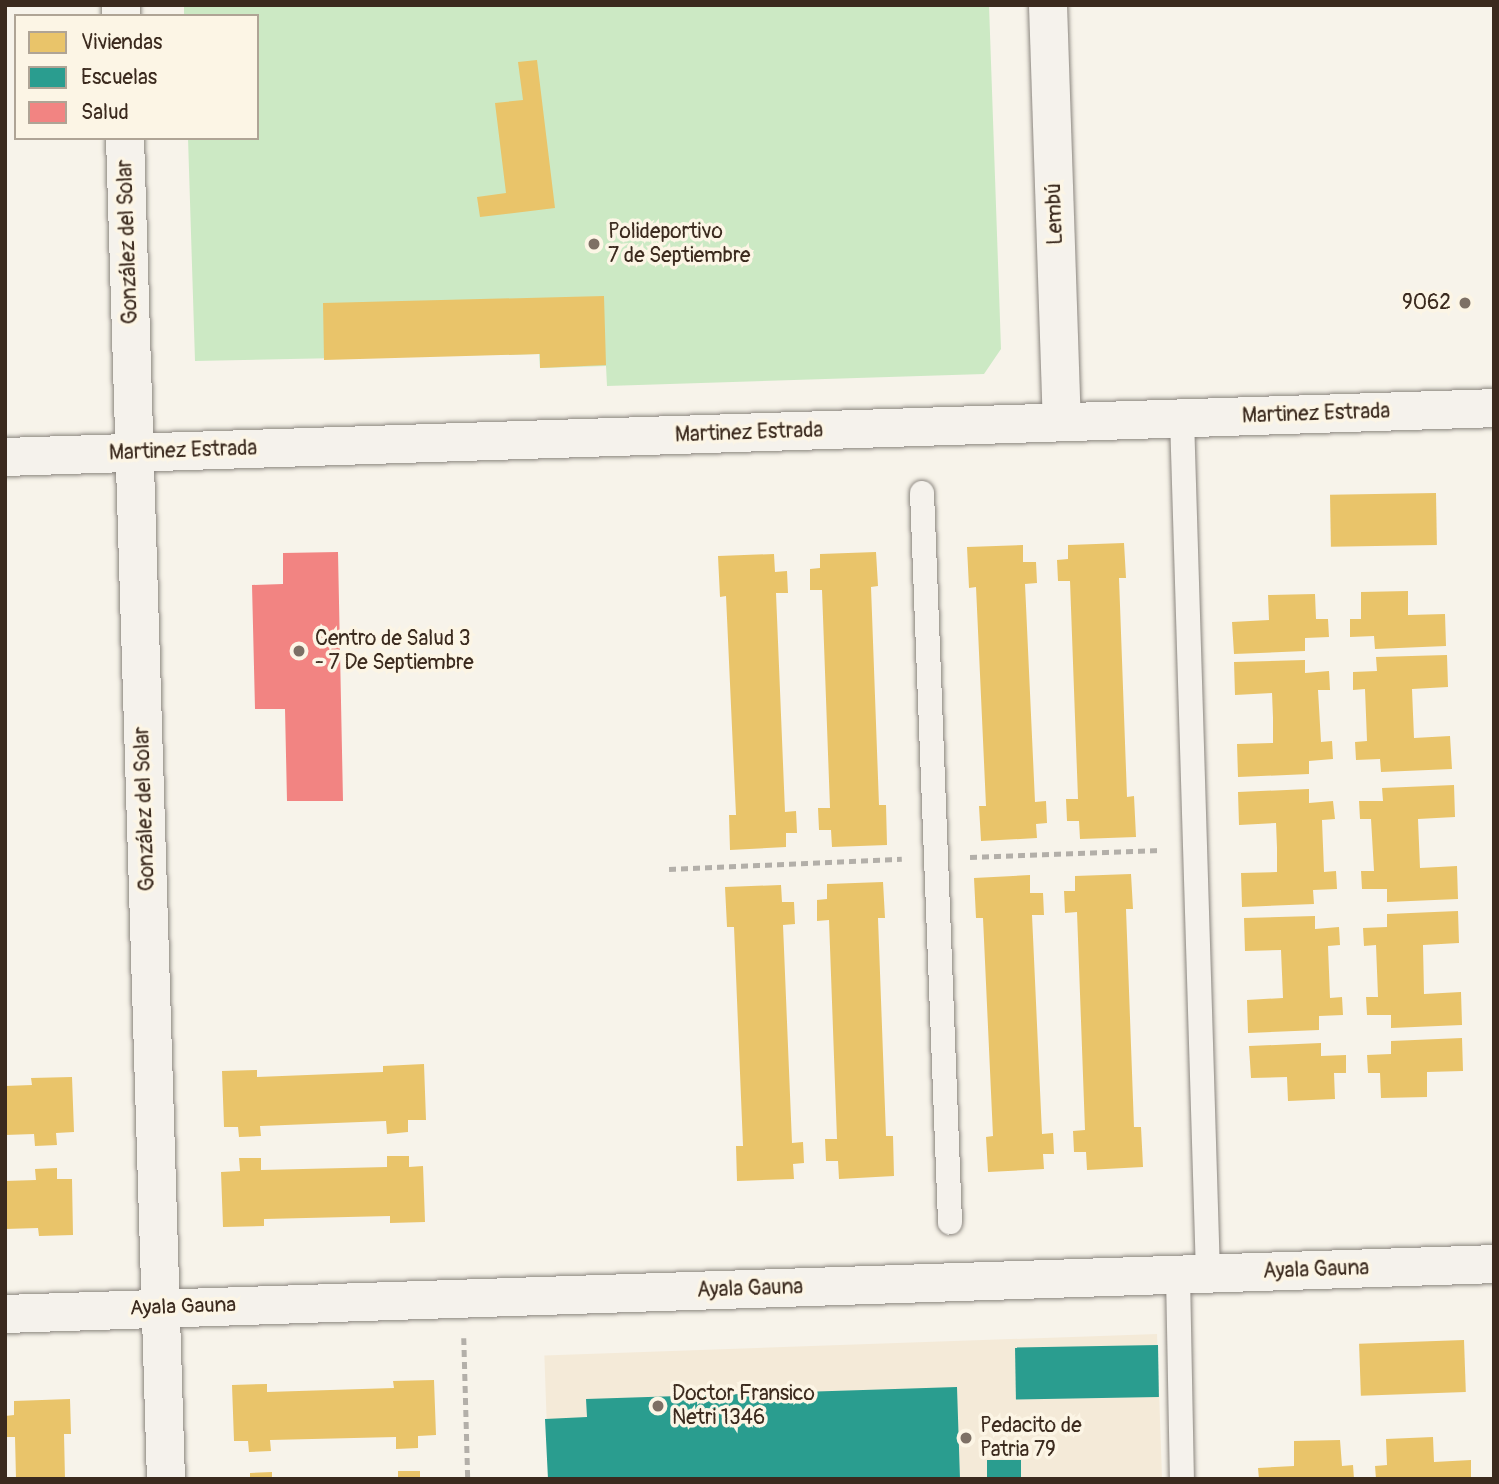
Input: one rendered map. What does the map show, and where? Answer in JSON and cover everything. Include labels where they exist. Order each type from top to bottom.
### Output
[{"type":"street","name":"Lembú","points":[[1048,5],[1062,422]]},
{"type":"street","name":"González del Solar","points":[[125,140],[166,1479]]},
{"type":"street","name":"Martinez Estrada","points":[[5,457],[1494,408]]},
{"type":"street","name":"Ayala Gauna","points":[[5,1314],[1494,1264]]},
{"type":"lane","points":[[1182,418],[1193,1274],[1182,1479]]},
{"type":"lane","points":[[922,493],[950,1222]]},
{"type":"path","points":[[463,1298],[468,1479]]},
{"type":"shaded area","name":"Pedacito de Patria 79","points":[[1157,1334],[1162,1479],[549,1479],[544,1355]]},
{"type":"green space","name":"Polideportivo 7 de Septiembre","points":[[184,5],[989,5],[1001,349],[984,374],[607,386],[606,366],[540,368],[539,354],[195,361],[188,140],[259,140],[259,14],[184,14]]},
{"type":"building: Viviendas","points":[[537,60],[555,208],[480,217],[477,197],[506,193],[495,103],[523,100],[518,62]]},
{"type":"building: Viviendas","points":[[604,296],[606,365],[540,368],[540,354],[324,360],[323,303]]},
{"type":"building: Viviendas","points":[[1436,493],[1437,545],[1331,547],[1330,495]]},
{"type":"building: Viviendas","points":[[1124,543],[1126,578],[1119,578],[1127,797],[1134,796],[1136,837],[1080,839],[1079,821],[1067,821],[1066,799],[1078,799],[1070,581],[1058,581],[1057,560],[1068,559],[1068,545]]},
{"type":"building: Viviendas","points":[[1023,545],[1023,562],[1036,562],[1037,583],[1025,584],[1035,802],[1046,801],[1047,823],[1036,824],[1037,838],[981,841],[979,806],[986,806],[976,587],[969,588],[967,547]]},
{"type":"building: Viviendas","points":[[876,552],[878,586],[871,587],[879,805],[886,805],[887,845],[832,847],[831,830],[819,830],[818,808],[830,808],[822,590],[810,590],[810,569],[820,568],[820,554]]},
{"type":"building: Viviendas","points":[[774,554],[775,572],[787,571],[788,593],[776,593],[785,812],[796,811],[797,833],[786,833],[786,847],[730,850],[729,815],[736,815],[726,596],[720,597],[718,556]]},
{"type":"building: Viviendas","points":[[1408,591],[1408,615],[1445,614],[1446,646],[1375,649],[1374,636],[1350,637],[1350,619],[1361,619],[1361,592]]},
{"type":"building: Viviendas","points":[[1315,594],[1316,619],[1328,619],[1329,637],[1305,638],[1305,651],[1234,654],[1232,622],[1269,620],[1268,595]]},
{"type":"building: Viviendas","points":[[1447,655],[1448,687],[1412,689],[1414,738],[1450,736],[1452,769],[1381,772],[1380,759],[1356,760],[1355,742],[1367,741],[1365,689],[1353,690],[1353,672],[1377,671],[1376,657]]},
{"type":"building: Viviendas","points":[[1305,660],[1305,673],[1329,671],[1330,690],[1318,690],[1321,742],[1332,741],[1333,759],[1309,761],[1309,774],[1238,777],[1237,744],[1273,743],[1273,718],[1272,693],[1235,695],[1234,662]]},
{"type":"building: Viviendas","points":[[1454,785],[1455,817],[1418,819],[1420,868],[1457,866],[1458,899],[1387,902],[1387,889],[1362,889],[1361,871],[1374,871],[1371,819],[1360,819],[1359,801],[1383,801],[1382,788]]},
{"type":"building: Viviendas","points":[[1309,789],[1309,803],[1333,801],[1335,819],[1322,820],[1324,872],[1336,871],[1337,889],[1313,890],[1314,904],[1242,907],[1241,873],[1277,872],[1277,848],[1276,823],[1239,825],[1238,792]]},
{"type":"building: Viviendas","points":[[1131,874],[1133,909],[1126,909],[1134,1127],[1141,1127],[1143,1167],[1087,1170],[1086,1152],[1074,1152],[1073,1131],[1085,1130],[1077,912],[1065,913],[1064,891],[1075,891],[1075,876]]},
{"type":"building: Viviendas","points":[[1030,875],[1030,893],[1043,893],[1044,915],[1032,915],[1042,1134],[1053,1133],[1054,1154],[1043,1154],[1044,1169],[988,1172],[986,1137],[993,1136],[983,918],[976,918],[974,878]]},
{"type":"building: Viviendas","points":[[883,882],[885,918],[878,918],[886,1136],[893,1136],[894,1176],[839,1179],[838,1161],[826,1161],[825,1139],[837,1139],[829,920],[817,921],[817,900],[827,899],[827,884]]},
{"type":"building: Viviendas","points":[[781,885],[782,902],[794,902],[795,924],[783,925],[792,1143],[803,1142],[804,1163],[793,1164],[794,1179],[737,1181],[736,1146],[743,1146],[734,927],[727,927],[725,887]]},
{"type":"building: Viviendas","points":[[1458,911],[1459,943],[1423,945],[1424,994],[1461,992],[1462,1025],[1391,1028],[1391,1015],[1367,1015],[1366,997],[1378,997],[1376,945],[1364,946],[1363,928],[1387,927],[1387,914]]},
{"type":"building: Viviendas","points":[[1315,916],[1315,929],[1339,927],[1340,945],[1328,946],[1330,998],[1342,997],[1343,1015],[1319,1016],[1319,1030],[1248,1033],[1247,1000],[1283,998],[1281,950],[1245,951],[1244,918]]},
{"type":"building: Viviendas","points":[[1462,1038],[1463,1071],[1427,1072],[1427,1097],[1381,1098],[1380,1073],[1368,1073],[1367,1055],[1391,1054],[1391,1041]]},
{"type":"building: Viviendas","points":[[1321,1043],[1321,1056],[1346,1055],[1346,1073],[1334,1073],[1335,1099],[1288,1101],[1287,1077],[1251,1078],[1249,1046]]},
{"type":"building: Viviendas","points":[[424,1064],[426,1120],[408,1120],[408,1132],[387,1134],[386,1121],[260,1126],[261,1136],[239,1137],[238,1127],[224,1127],[222,1071],[257,1070],[257,1077],[383,1072],[383,1066]]},
{"type":"building: Viviendas","points":[[72,1077],[74,1132],[56,1133],[57,1145],[35,1146],[34,1134],[5,1135],[5,1086],[32,1085],[31,1078]]},
{"type":"building: Viviendas","points":[[387,1156],[409,1156],[409,1167],[423,1166],[425,1222],[390,1223],[390,1216],[264,1219],[264,1226],[223,1227],[221,1172],[240,1171],[239,1158],[261,1158],[261,1170],[387,1167]]},
{"type":"building: Viviendas","points":[[57,1168],[57,1179],[72,1179],[73,1235],[39,1236],[38,1228],[5,1229],[5,1181],[36,1180],[35,1169]]},
{"type":"building: Viviendas","points":[[1464,1340],[1466,1392],[1361,1396],[1359,1344]]},
{"type":"building: Viviendas","points":[[434,1380],[436,1435],[418,1436],[418,1448],[396,1449],[396,1437],[270,1440],[271,1451],[249,1452],[248,1441],[234,1441],[232,1385],[267,1384],[267,1392],[394,1388],[393,1381]]},
{"type":"building: Viviendas","points":[[70,1399],[71,1434],[64,1434],[65,1479],[16,1479],[15,1437],[5,1437],[5,1416],[14,1415],[14,1401]]},
{"type":"building: Viviendas","points":[[1433,1437],[1434,1462],[1471,1460],[1471,1479],[1376,1479],[1375,1466],[1387,1465],[1386,1439]]},
{"type":"building: Viviendas","points":[[1340,1440],[1342,1466],[1353,1465],[1354,1479],[1259,1479],[1258,1468],[1294,1466],[1294,1441]]},
{"type":"building: Viviendas","points":[[398,1471],[420,1471],[420,1479],[398,1479]]},
{"type":"building: Viviendas","points":[[272,1472],[272,1479],[250,1479],[250,1473]]},
{"type":"building: Escuelas","points":[[1158,1345],[1159,1397],[1016,1399],[1015,1347]]},
{"type":"building: Escuelas","points":[[957,1387],[960,1479],[548,1479],[545,1419],[587,1417],[586,1399]]},
{"type":"building: Escuelas","points":[[987,1460],[1021,1460],[1021,1479],[987,1479]]},
{"type":"building: Salud","points":[[338,552],[343,801],[287,801],[285,709],[255,709],[252,585],[283,584],[283,553]]},
{"type":"place","name":"Polideportivo 7 de Septiembre","points":[[594,244]]},
{"type":"place","name":"9062","points":[[1465,303]]},
{"type":"place","name":"Centro de Salud 3 - 7 De Septiembre","points":[[299,651]]},
{"type":"place","name":"Doctor Fransico Netri 1346","points":[[658,1406]]},
{"type":"place","name":"Pedacito de Patria 79","points":[[966,1438]]}]
